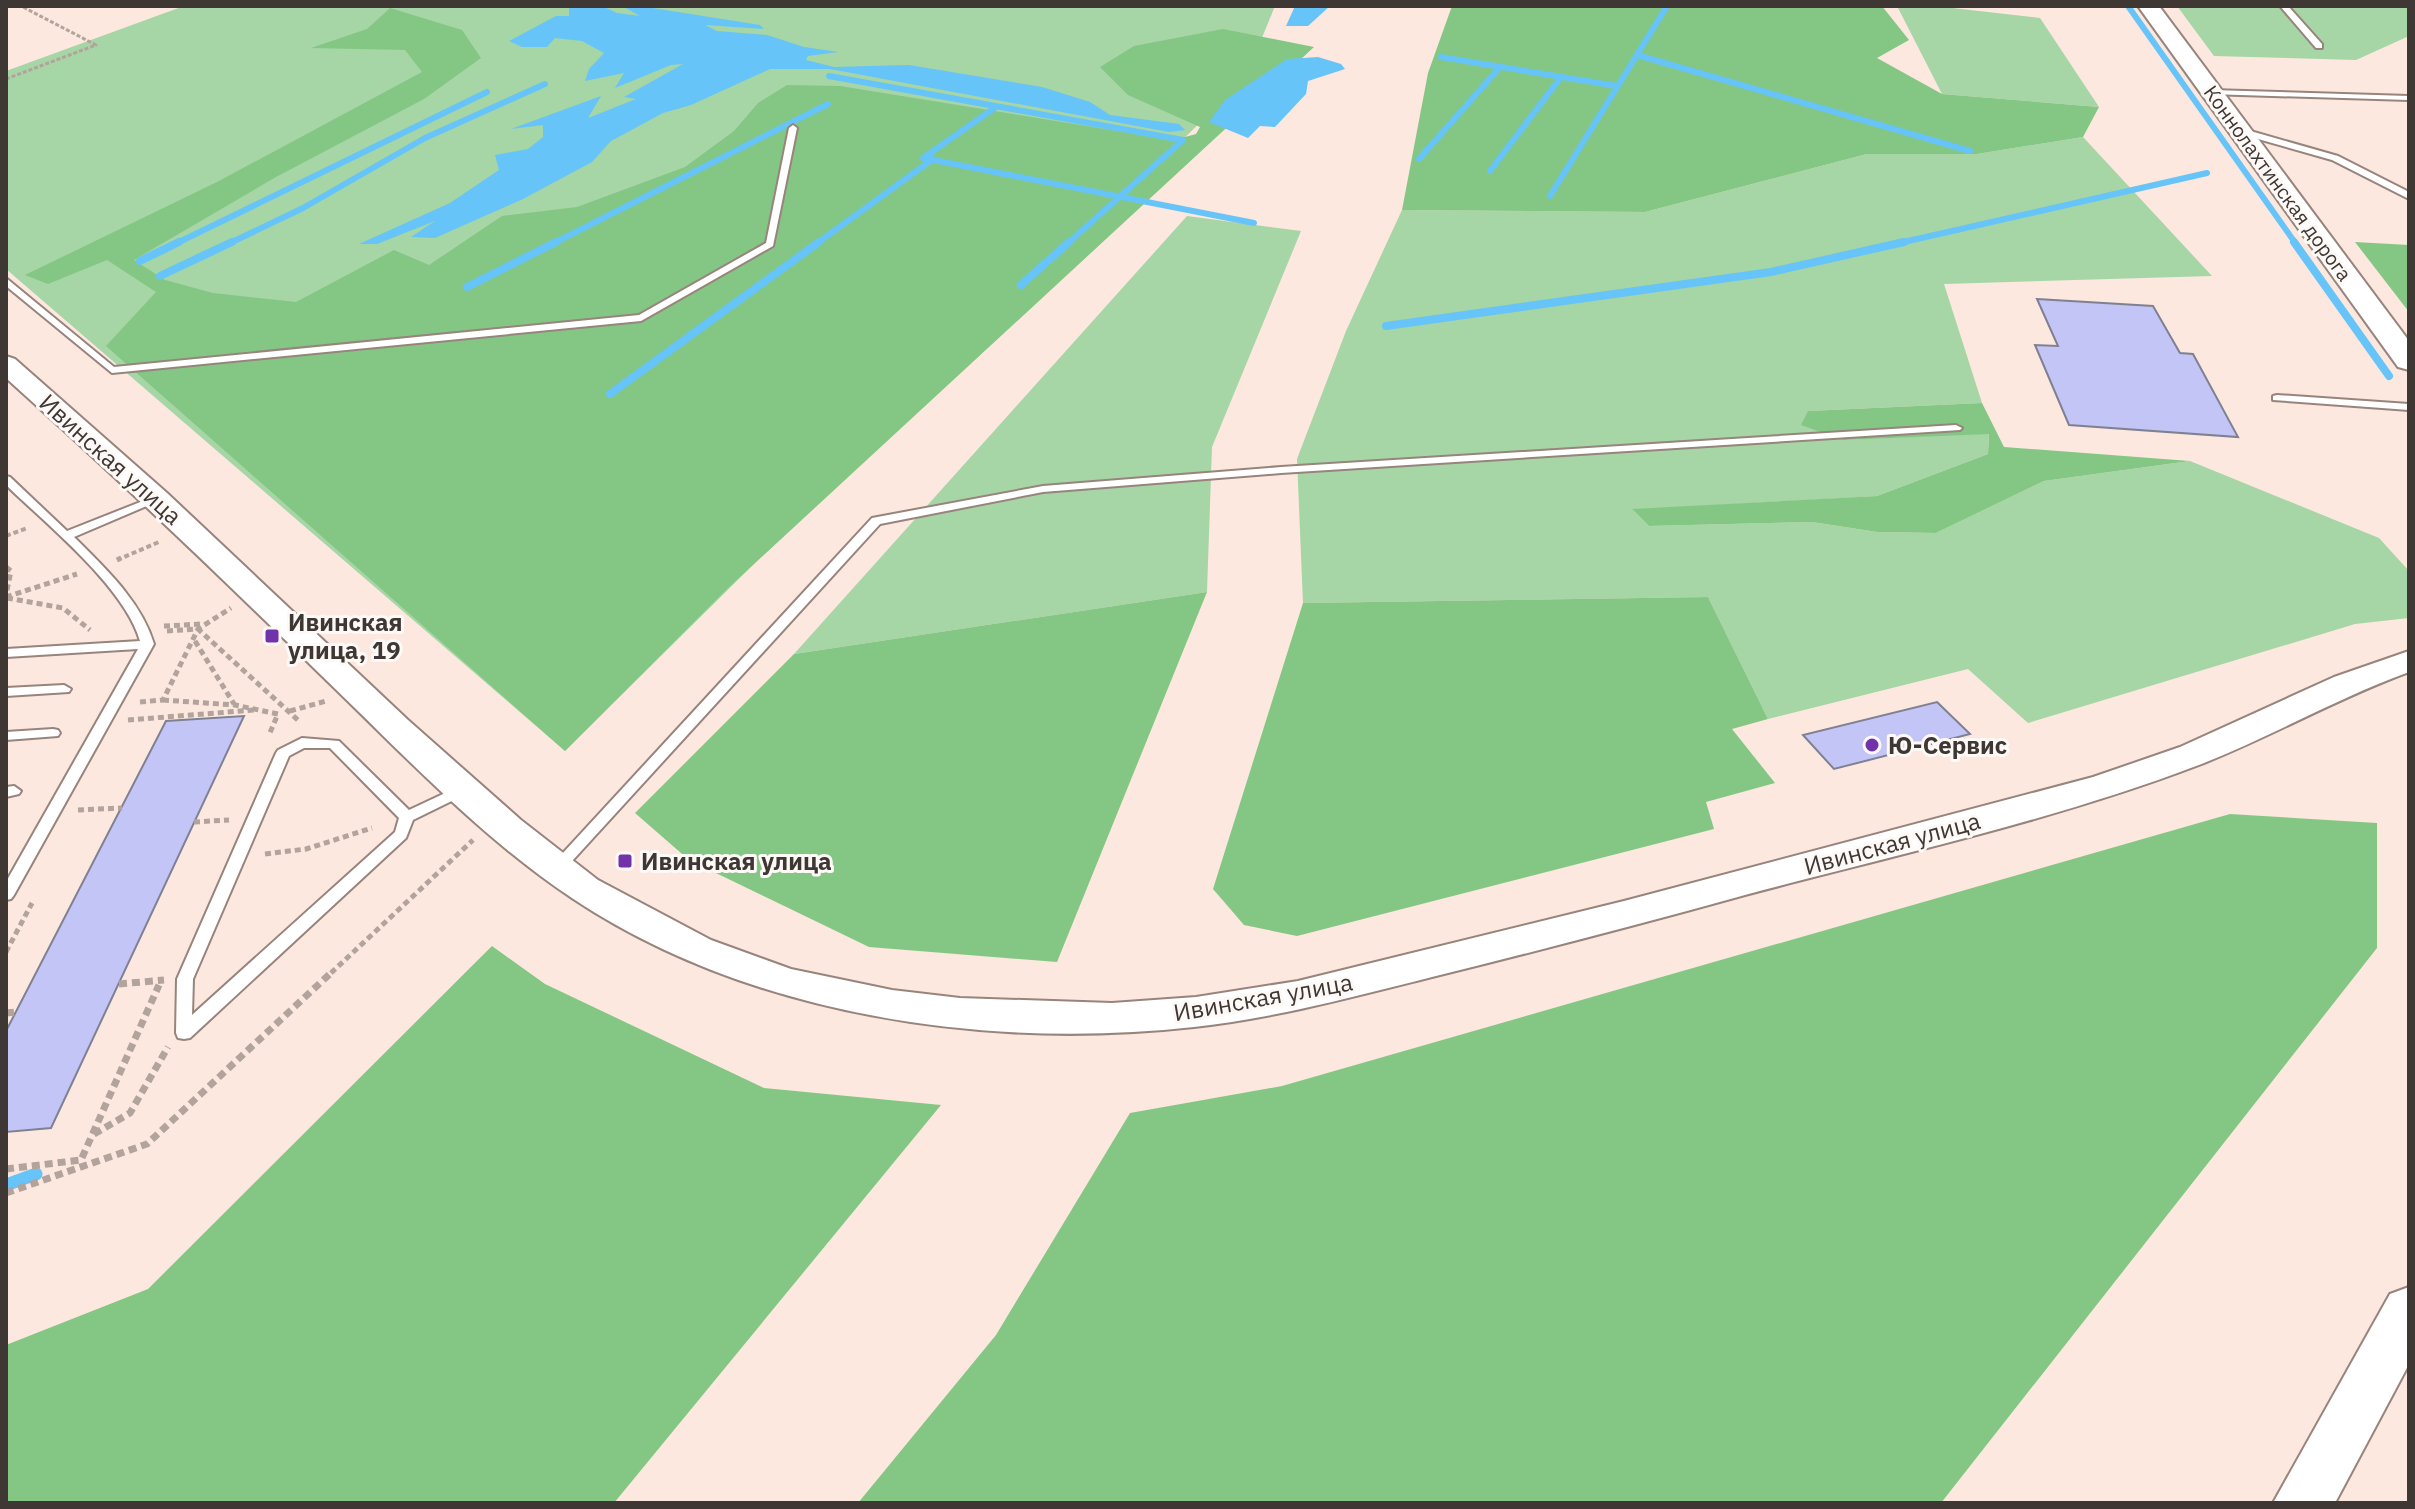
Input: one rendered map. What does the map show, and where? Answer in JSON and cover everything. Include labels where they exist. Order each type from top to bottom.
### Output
[{"type":"main road","name":"Коннолахтинская дорога","points":[[2148,6],[2409,361]]},
{"type":"main road","points":[[2303,1503],[2409,1311]]},
{"type":"street","name":"Ивинская улица","points":[[6,364],[157,499],[396,728],[508,829],[585,889],[697,950],[786,983],[892,1005],[960,1013],[1053,1018],[1196,1012],[1313,993],[1624,915],[2103,786],[2192,755],[2345,684],[2409,661]]},
{"type":"lane","points":[[2284,6],[2319,46]]},
{"type":"lane","points":[[2211,92],[2409,98]]},
{"type":"lane","points":[[6,281],[112,370],[641,318],[770,244],[793,128]]},
{"type":"lane","points":[[2240,131],[2335,158],[2409,196]]},
{"type":"lane","points":[[2277,398],[2409,407]]},
{"type":"lane","points":[[558,867],[876,521],[1059,488],[1956,428]]},
{"type":"lane","points":[[6,479],[65,536],[146,627],[147,644],[6,895]]},
{"type":"lane","points":[[65,536],[157,499]]},
{"type":"lane","points":[[6,653],[147,644]]},
{"type":"lane","points":[[6,692],[64,689]]},
{"type":"lane","points":[[6,736],[53,733]]},
{"type":"lane","points":[[184,1033],[185,979],[283,753],[302,743],[334,744],[407,817]]},
{"type":"lane","points":[[184,1033],[401,834],[407,817],[466,789]]},
{"type":"path","points":[[6,79],[96,45],[21,6]]},
{"type":"path","points":[[6,567],[11,571],[6,596],[64,604],[81,617],[91,635]]},
{"type":"path","points":[[163,700],[198,629],[238,604]]},
{"type":"path","points":[[198,629],[319,742]]},
{"type":"path","points":[[195,640],[235,705]]},
{"type":"path","points":[[121,733],[137,702],[163,700],[235,705],[278,714],[339,697]]},
{"type":"path","points":[[127,720],[259,710]]},
{"type":"path","points":[[267,740],[278,714]]},
{"type":"path","points":[[74,824],[88,798]]},
{"type":"path","points":[[81,810],[122,808]]},
{"type":"path","points":[[194,822],[233,819],[215,859],[306,849],[407,817]]},
{"type":"path","points":[[6,1193],[147,1144],[474,839]]},
{"type":"path","points":[[6,952],[8,942],[39,889]]},
{"type":"path","points":[[6,1169],[81,1160],[167,967]]},
{"type":"path","points":[[119,984],[161,980]]},
{"type":"path","points":[[6,1013],[16,1012]]},
{"type":"path","points":[[92,1135],[130,1113],[165,1049],[184,1033]]},
{"type":"green space","points":[[184,6],[1275,6],[1246,77],[565,751],[6,269],[6,71]]},
{"type":"green space","points":[[1452,6],[1882,6],[1909,40],[1877,58],[1942,94],[2099,107],[2083,137],[1977,154],[1867,154],[1645,212],[1402,210],[1428,73]]},
{"type":"green space","points":[[1897,6],[1935,6],[2040,18],[2099,107],[1942,94]]},
{"type":"green space","points":[[2177,6],[2409,6],[2409,36],[2356,60],[2214,56]]},
{"type":"green space","points":[[390,8],[462,30],[481,58],[424,99],[276,177],[134,260],[165,280],[213,293],[296,302],[394,250],[429,265],[502,216],[577,207],[685,167],[734,131],[758,103],[787,85],[840,86],[1174,140],[1196,134],[1200,127],[1128,95],[1100,67],[1134,46],[1223,29],[1314,47],[727,589],[565,751],[106,346],[156,292],[107,260],[48,284],[25,275],[217,182],[422,72],[405,50],[311,48],[367,29]]},
{"type":"green space","points":[[2083,137],[2212,276],[1944,284],[1982,403],[1808,411],[1844,440],[1989,433],[1988,454],[1877,496],[1633,510],[1649,526],[1812,522],[1877,532],[1936,533],[2044,481],[2190,461],[2379,538],[2409,571],[2409,618],[2355,624],[2028,723],[1968,669],[1768,719],[1708,597],[1303,603],[1297,459],[1346,331],[1402,210],[1645,212],[1867,154],[1977,154]]},
{"type":"green space","points":[[1187,216],[1301,231],[1212,447],[1207,592],[794,654]]},
{"type":"green space","points":[[2355,242],[2409,245],[2409,312]]},
{"type":"green space","points":[[1982,403],[2004,447],[2190,461],[2044,481],[1936,533],[1877,532],[1812,522],[1649,526],[1632,509],[1877,496],[1988,454],[1989,434],[1844,440],[1801,425],[1808,411]]},
{"type":"green space","points":[[1207,592],[1057,962],[869,947],[689,860],[635,813],[794,654]]},
{"type":"green space","points":[[1708,597],[1768,719],[1732,729],[1775,783],[1706,802],[1714,829],[1297,936],[1244,925],[1213,889],[1303,603]]},
{"type":"green space","points":[[2230,814],[2377,823],[2377,948],[1941,1503],[858,1503],[996,1335],[1130,1113],[1282,1086]]},
{"type":"green space","points":[[492,946],[545,984],[764,1088],[941,1105],[614,1503],[6,1503],[6,1345],[148,1289]]},
{"type":"water","points":[[569,6],[602,6],[617,13],[640,16],[624,7],[640,6],[760,25],[764,29],[705,25],[717,31],[767,35],[804,47],[838,52],[808,56],[806,60],[834,67],[909,65],[1042,87],[1090,102],[1110,115],[1179,124],[1185,130],[1169,132],[830,69],[770,69],[691,105],[663,113],[611,141],[592,162],[523,199],[435,238],[411,237],[435,221],[377,244],[359,244],[450,203],[499,170],[495,155],[528,149],[543,137],[543,125],[511,129],[601,96],[588,118],[636,99],[624,97],[683,64],[671,65],[615,88],[624,73],[585,81],[589,69],[604,53],[582,41],[555,38],[547,47],[522,47],[509,41],[556,16],[569,16]]},
{"type":"water","points":[[1295,6],[1330,6],[1308,26],[1286,26]]},
{"type":"water","points":[[1318,57],[1341,64],[1345,69],[1308,81],[1306,94],[1275,127],[1260,126],[1248,138],[1209,122],[1225,100],[1287,59]]},
{"type":"building","points":[[2037,299],[2153,306],[2180,353],[2193,354],[2238,437],[2069,425],[2035,345],[2058,346]]},
{"type":"building","points":[[1937,702],[1970,734],[1834,769],[1803,735]]},
{"type":"building","points":[[244,716],[51,1128],[6,1132],[6,1031],[166,721]]},
{"type":"waterway","points":[[1550,196],[1667,6]]},
{"type":"waterway","points":[[2128,6],[2296,244]]},
{"type":"waterway","points":[[1637,55],[1970,151]]},
{"type":"waterway","points":[[1441,57],[1617,86]]},
{"type":"waterway","points":[[1419,159],[1500,67]]},
{"type":"waterway","points":[[829,76],[1183,140],[1120,197]]},
{"type":"waterway","points":[[1490,171],[1561,77]]},
{"type":"waterway","points":[[228,244],[303,208],[425,138],[545,84]]},
{"type":"waterway","points":[[175,244],[487,92]]},
{"type":"waterway","points":[[552,244],[828,104]]},
{"type":"waterway","points":[[932,160],[923,158],[996,107]]},
{"type":"waterway","points":[[816,244],[932,160]]},
{"type":"waterway","points":[[932,160],[1120,197]]},
{"type":"waterway","points":[[1895,244],[2207,173]]},
{"type":"waterway","points":[[1067,244],[1120,197]]},
{"type":"waterway","points":[[1120,197],[1254,223]]},
{"type":"waterway","points":[[140,261],[179,242]]},
{"type":"waterway","points":[[160,276],[232,242]]},
{"type":"waterway","points":[[467,287],[556,242]]},
{"type":"waterway","points":[[610,394],[819,242]]},
{"type":"waterway","points":[[1021,285],[1069,242]]},
{"type":"waterway","points":[[1386,326],[1771,272],[1904,242]]},
{"type":"waterway","points":[[2294,242],[2389,376]]},
{"type":"waterway","points":[[6,1185],[36,1174]]},
{"type":"place","name":"Ивинская улица, 19","points":[[272,636]]},
{"type":"place","name":"Ю-Сервис","points":[[1872,745]]},
{"type":"place","name":"Ивинская улица","points":[[625,861]]}]
